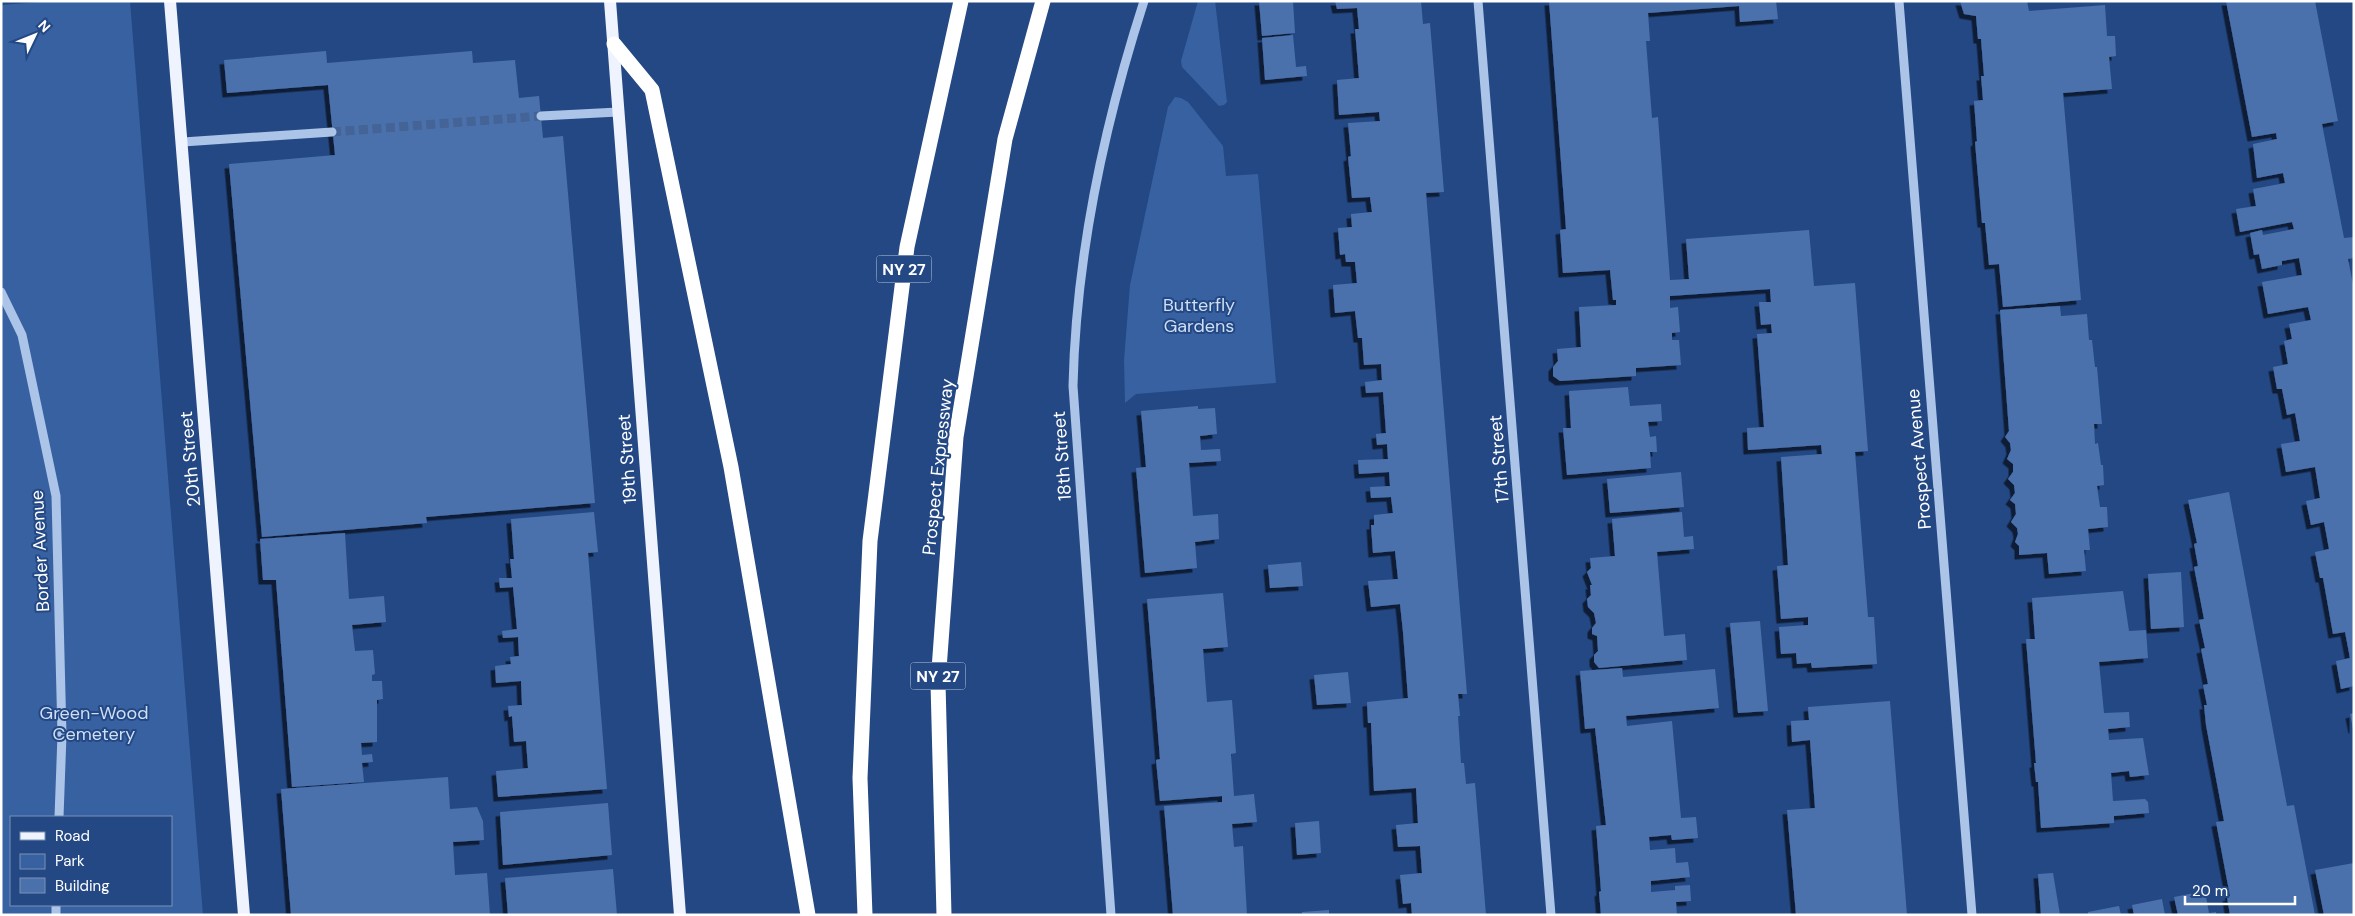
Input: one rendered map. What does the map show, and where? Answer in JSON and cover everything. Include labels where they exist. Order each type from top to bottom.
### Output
[{"type":"highway","name":"NY 27","points":[[865,915],[860,778],[870,541],[907,247],[961,1]]},
{"type":"highway","name":"Prospect Expressway","points":[[944,915],[938,683],[956,437],[1005,139],[1043,1]]},
{"type":"highway","points":[[614,44],[652,90],[730,467],[808,915]]},
{"type":"main road","name":"20th Street","points":[[170,1],[244,915]]},
{"type":"main road","name":"19th Street","points":[[610,1],[680,915]]},
{"type":"street","name":"18th Street","points":[[1111,915],[1074,386],[1075,330],[1080,278],[1100,168],[1133,36],[1144,1]]},
{"type":"street","name":"17th Street","points":[[1478,1],[1551,915]]},
{"type":"street","name":"Prospect Avenue","points":[[1899,1],[1972,915]]},
{"type":"street","points":[[541,116],[618,112]]},
{"type":"street","points":[[182,142],[332,132]]},
{"type":"street","name":"Border Avenue","points":[[1,292],[22,335],[56,496],[62,735],[59,816]]},
{"type":"green space","name":"Green-Wood Cemetery","points":[[54,1],[130,1],[203,915],[1,915],[1,5]]},
{"type":"green space","points":[[1198,1],[1215,1],[1227,102],[1224,105],[1219,106],[1182,67],[1181,61]]},
{"type":"green space","name":"Butterfly Gardens","points":[[1175,97],[1188,102],[1223,146],[1226,176],[1258,174],[1276,383],[1136,394],[1125,403],[1124,360],[1130,285],[1168,107]]},
{"type":"building","points":[[1259,1],[1293,1],[1295,33],[1262,36]]},
{"type":"building","points":[[1335,1],[1421,1],[1423,24],[1430,23],[1444,192],[1426,193],[1467,694],[1458,694],[1460,716],[1458,716],[1461,763],[1464,763],[1466,784],[1475,783],[1486,915],[1412,915],[1411,903],[1403,904],[1400,875],[1422,873],[1420,846],[1398,847],[1396,825],[1418,823],[1416,788],[1374,791],[1371,723],[1368,723],[1367,702],[1408,698],[1403,632],[1400,604],[1371,607],[1368,581],[1398,579],[1395,551],[1373,553],[1371,525],[1374,525],[1374,515],[1393,513],[1391,497],[1371,498],[1370,487],[1390,486],[1389,472],[1359,474],[1358,460],[1388,459],[1387,444],[1377,445],[1376,434],[1386,433],[1383,392],[1366,393],[1365,382],[1382,380],[1381,364],[1364,365],[1362,338],[1358,338],[1355,311],[1335,313],[1333,285],[1357,283],[1355,262],[1346,262],[1345,254],[1340,255],[1338,228],[1352,227],[1351,214],[1372,212],[1370,197],[1352,198],[1348,157],[1351,156],[1348,123],[1380,121],[1379,112],[1339,115],[1337,80],[1359,78],[1355,29],[1359,29],[1357,8],[1337,9]]},
{"type":"building","points":[[1549,1],[1776,1],[1778,19],[1740,22],[1739,6],[1648,13],[1650,41],[1646,41],[1652,118],[1658,117],[1670,280],[1689,279],[1686,239],[1809,230],[1814,286],[1855,283],[1868,451],[1855,452],[1868,617],[1874,617],[1877,664],[1812,668],[1811,663],[1797,664],[1796,653],[1781,654],[1779,627],[1808,625],[1808,617],[1781,619],[1777,566],[1788,565],[1781,457],[1822,454],[1821,445],[1748,450],[1747,428],[1764,427],[1757,334],[1772,333],[1771,324],[1761,325],[1759,302],[1771,302],[1770,289],[1670,296],[1670,308],[1678,307],[1680,332],[1672,333],[1672,340],[1679,340],[1681,365],[1636,368],[1636,376],[1560,381],[1553,376],[1553,367],[1558,361],[1557,349],[1581,347],[1579,307],[1616,305],[1616,300],[1613,300],[1610,270],[1563,273],[1560,230],[1566,229]]},
{"type":"building","points":[[1960,1],[2027,1],[2029,11],[2105,5],[2107,36],[2115,36],[2116,56],[2109,57],[2112,89],[2063,93],[2081,300],[2003,307],[1999,264],[1989,265],[1985,223],[1982,223],[1975,142],[1977,141],[1974,101],[1983,100],[1981,76],[1984,76],[1981,39],[1978,39],[1976,16],[1964,14]]},
{"type":"building","points":[[2226,1],[2315,1],[2338,121],[2322,124],[2344,238],[2354,237],[2354,258],[2348,259],[2354,289],[2354,686],[2341,689],[2336,661],[2350,658],[2345,632],[2333,634],[2323,578],[2320,578],[2315,552],[2329,549],[2324,522],[2311,525],[2306,501],[2320,498],[2315,467],[2286,472],[2281,444],[2300,441],[2295,413],[2287,415],[2282,389],[2277,389],[2273,367],[2288,364],[2284,341],[2292,339],[2289,324],[2311,320],[2308,307],[2268,314],[2262,282],[2302,275],[2299,258],[2282,261],[2282,265],[2262,269],[2259,254],[2254,255],[2250,233],[2262,230],[2263,235],[2294,229],[2292,222],[2240,232],[2236,209],[2256,206],[2253,189],[2285,183],[2283,173],[2257,178],[2253,144],[2277,139],[2276,133],[2252,137]]},
{"type":"building","points":[[1293,35],[1296,67],[1306,66],[1307,76],[1265,80],[1262,38]]},
{"type":"building","points":[[326,51],[327,63],[472,51],[473,63],[515,60],[519,98],[539,96],[543,138],[563,136],[595,503],[426,517],[427,523],[262,537],[229,164],[335,155],[328,85],[227,93],[224,60]]},
{"type":"building","points":[[2060,306],[2061,316],[2087,314],[2089,340],[2092,340],[2095,367],[2097,367],[2102,424],[2094,424],[2095,444],[2098,443],[2101,465],[2103,465],[2104,485],[2097,486],[2100,507],[2107,507],[2108,527],[2088,529],[2090,550],[2084,550],[2086,571],[2049,574],[2047,553],[2019,555],[2019,546],[2015,542],[2018,534],[2017,528],[2011,522],[2016,514],[2015,504],[2010,500],[2015,493],[2014,485],[2008,479],[2013,472],[2013,464],[2007,459],[2011,450],[2010,443],[2005,437],[2009,431],[2000,310]]},
{"type":"building","points":[[1628,387],[1630,406],[1661,404],[1662,421],[1648,422],[1650,437],[1656,436],[1657,452],[1650,452],[1651,468],[1567,475],[1563,428],[1571,428],[1569,391]]},
{"type":"building","points":[[1198,406],[1198,409],[1215,408],[1217,434],[1200,436],[1201,450],[1220,449],[1221,461],[1189,463],[1193,516],[1218,514],[1219,539],[1195,542],[1197,568],[1145,573],[1136,468],[1146,467],[1141,411]]},
{"type":"building","points":[[1681,472],[1684,507],[1610,513],[1607,479]]},
{"type":"building","points":[[2229,492],[2287,806],[2294,805],[2315,915],[2230,915],[2227,897],[2230,896],[2216,822],[2224,821],[2206,725],[2204,705],[2207,705],[2203,685],[2208,684],[2201,649],[2205,648],[2199,620],[2204,619],[2194,567],[2198,566],[2194,544],[2197,543],[2188,500]]},
{"type":"building","points":[[594,512],[598,552],[588,553],[607,789],[498,797],[496,771],[528,768],[526,741],[514,742],[512,716],[509,717],[508,706],[522,705],[521,681],[496,683],[495,666],[511,664],[510,657],[519,656],[518,637],[503,638],[502,631],[517,629],[513,587],[500,588],[499,578],[512,578],[510,559],[514,559],[511,519]]},
{"type":"building","points":[[1682,512],[1684,537],[1693,536],[1694,549],[1657,552],[1664,636],[1685,634],[1687,660],[1599,668],[1594,662],[1594,655],[1598,651],[1597,636],[1592,634],[1592,628],[1596,623],[1594,613],[1588,607],[1587,599],[1591,595],[1590,585],[1592,585],[1587,572],[1591,568],[1590,558],[1615,556],[1612,519]]},
{"type":"building","points":[[345,533],[349,599],[384,596],[386,622],[352,625],[355,651],[373,650],[375,674],[372,675],[372,681],[382,681],[383,699],[377,700],[377,742],[361,743],[362,755],[372,754],[373,762],[362,763],[364,782],[292,787],[276,580],[263,580],[260,539]]},
{"type":"building","points":[[1301,562],[1303,586],[1270,588],[1268,565]]},
{"type":"building","points":[[2181,572],[2184,627],[2151,629],[2148,574]]},
{"type":"building","points":[[2123,591],[2129,631],[2146,630],[2148,658],[2099,662],[2104,713],[2129,712],[2130,727],[2108,729],[2109,740],[2143,738],[2149,775],[2130,777],[2129,771],[2111,773],[2113,801],[2145,799],[2148,802],[2149,813],[2114,816],[2114,823],[2041,828],[2038,782],[2036,782],[2034,763],[2036,763],[2026,639],[2035,639],[2032,598]]},
{"type":"building","points":[[1223,593],[1228,647],[1203,649],[1207,702],[1232,700],[1236,753],[1231,754],[1234,796],[1254,794],[1257,822],[1232,824],[1234,847],[1243,846],[1247,915],[1173,915],[1164,806],[1222,802],[1222,796],[1160,801],[1156,760],[1160,759],[1147,599]]},
{"type":"building","points":[[1760,621],[1768,711],[1738,713],[1730,623]]},
{"type":"building","points":[[1622,668],[1623,677],[1715,669],[1719,708],[1626,716],[1627,726],[1672,721],[1681,818],[1696,817],[1698,838],[1672,840],[1671,835],[1649,837],[1650,850],[1675,848],[1676,863],[1688,862],[1690,877],[1651,881],[1651,892],[1675,890],[1675,886],[1690,885],[1691,901],[1676,902],[1677,915],[1601,915],[1596,826],[1606,825],[1595,728],[1585,729],[1580,671]]},
{"type":"building","points":[[1348,672],[1351,703],[1317,705],[1314,675]]},
{"type":"building","points":[[1890,701],[1907,915],[1796,915],[1787,810],[1815,808],[1810,740],[1792,742],[1791,721],[1809,720],[1808,707]]},
{"type":"building","points":[[2354,713],[2354,729],[2353,729],[2350,714]]},
{"type":"building","points":[[448,777],[450,809],[477,807],[483,821],[484,840],[453,842],[455,875],[487,873],[490,915],[291,915],[281,789]]},
{"type":"building","points":[[608,803],[612,855],[503,865],[500,812]]},
{"type":"building","points":[[1319,821],[1321,853],[1297,855],[1295,823]]},
{"type":"building","points":[[2354,863],[2354,915],[2324,915],[2315,870]]},
{"type":"building","points":[[613,869],[617,915],[508,915],[505,878]]},
{"type":"building","points":[[2053,873],[2060,915],[2041,915],[2038,874]]},
{"type":"building","points":[[2205,891],[2209,913],[2216,912],[2216,915],[2178,915],[2174,897]]},
{"type":"building","points":[[2162,899],[2165,915],[2134,915],[2132,905]]},
{"type":"building","points":[[2119,906],[2121,915],[2088,915],[2088,912]]},
{"type":"building","points":[[1329,910],[1329,915],[1302,915],[1302,912]]},
{"type":"tunnel","points":[[332,132],[541,116]]}]
